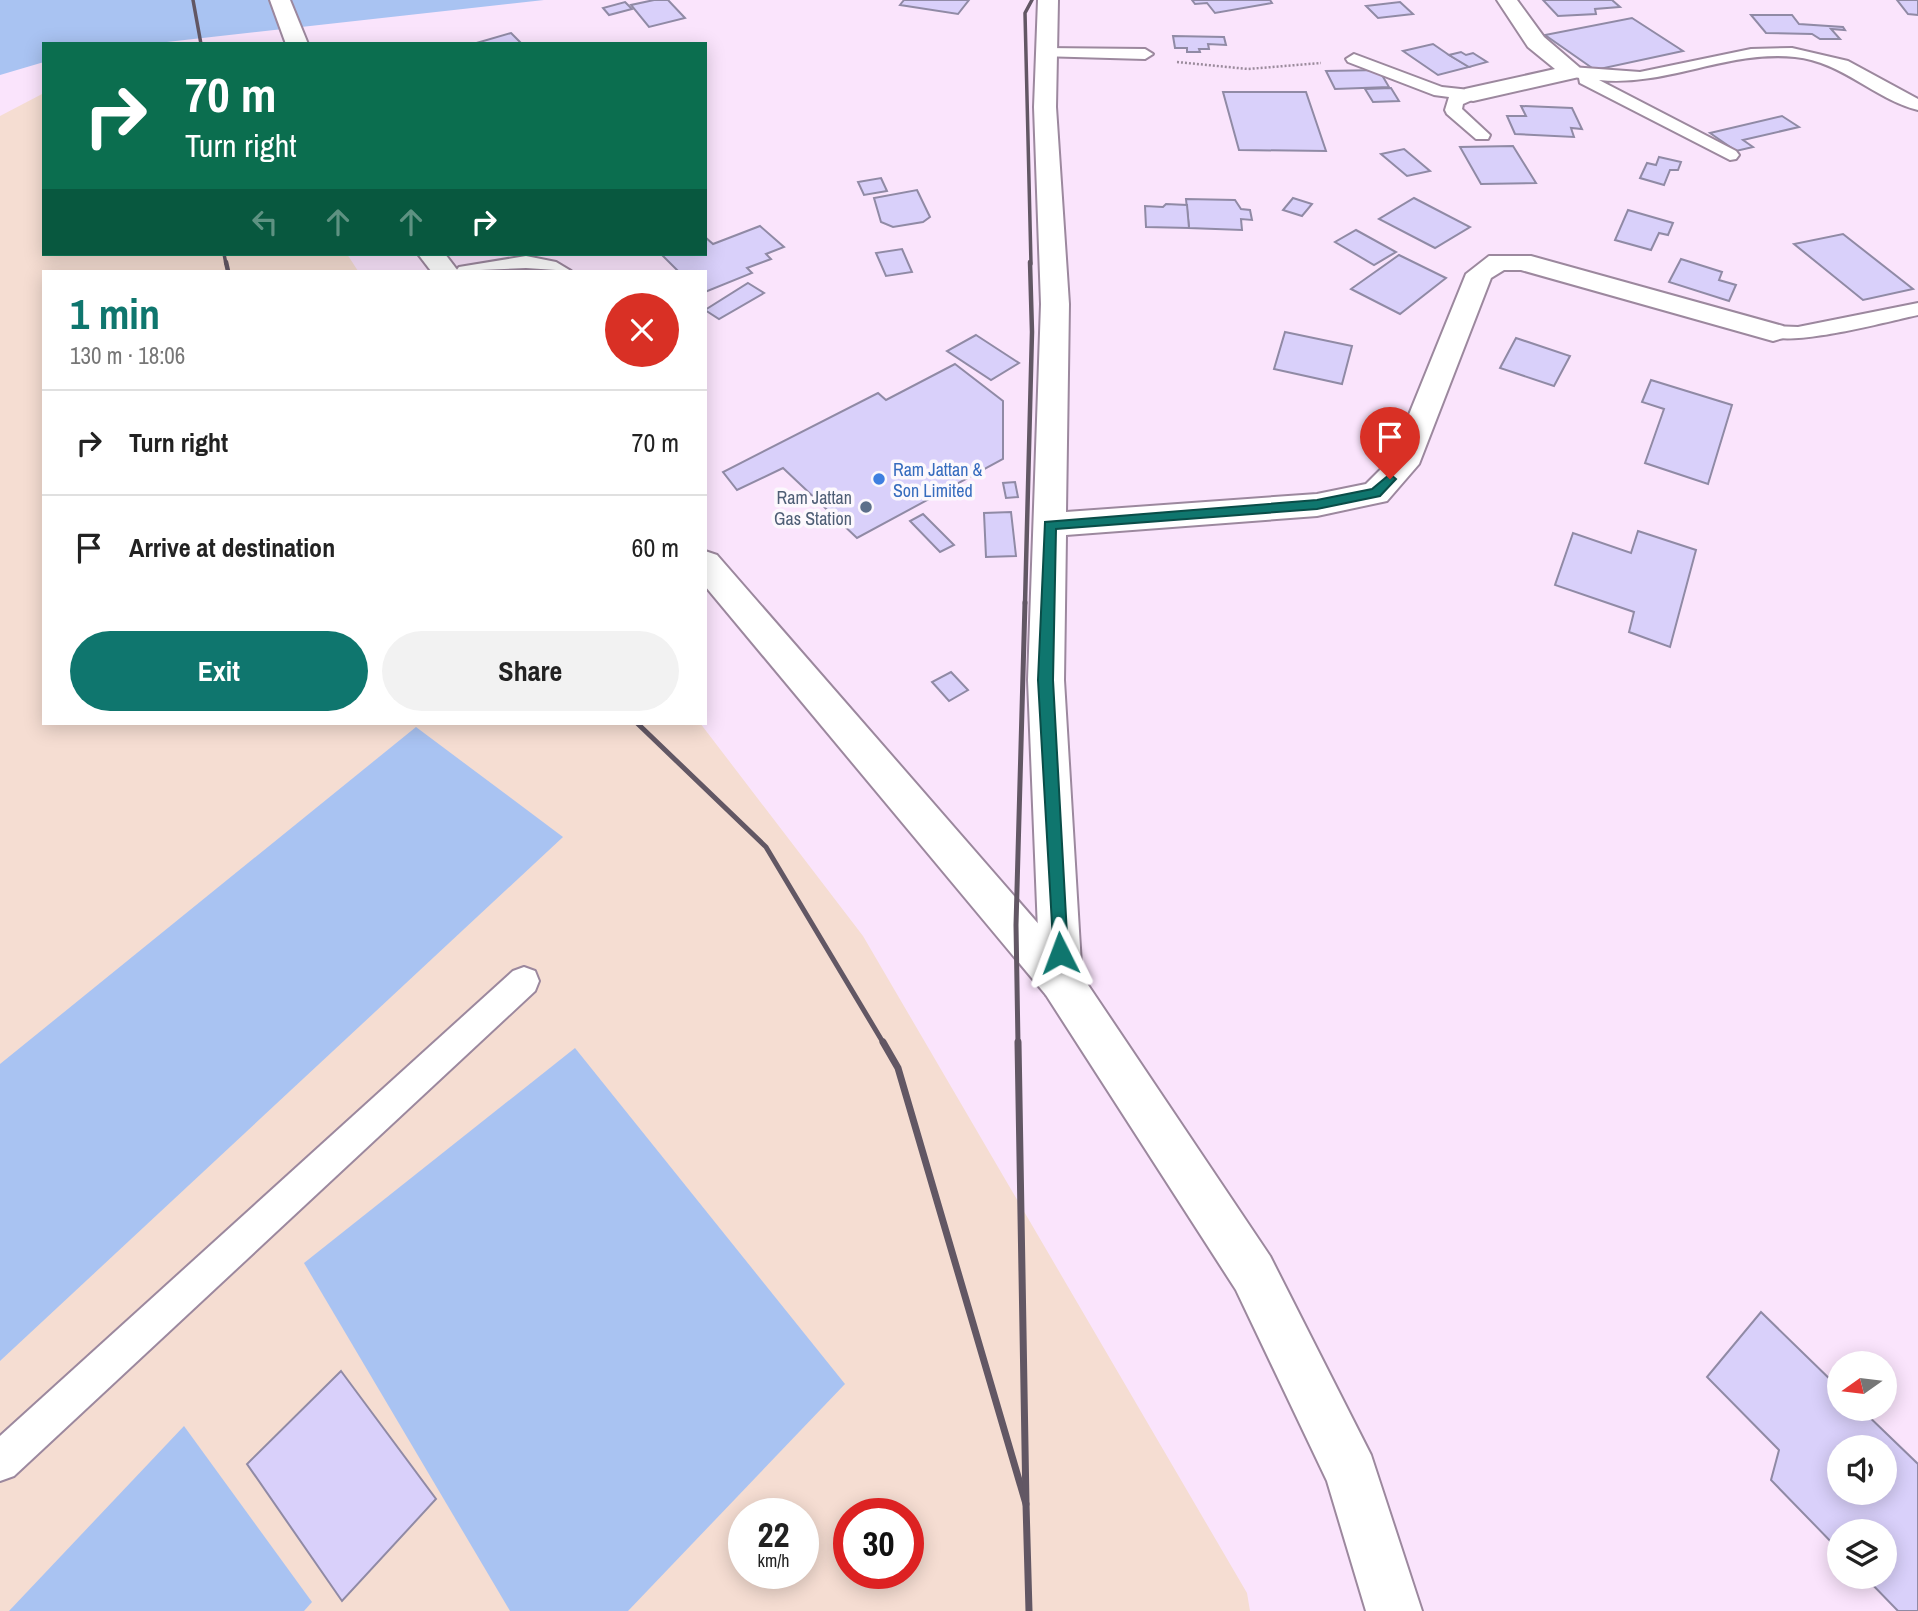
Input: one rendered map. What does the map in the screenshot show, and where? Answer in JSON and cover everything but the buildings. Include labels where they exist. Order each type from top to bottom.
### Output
[{"type":"street","points":[[280,0],[297,42]]},
{"type":"street","points":[[1048,0],[1045,53],[1055,304],[1046,680],[1061,981]]},
{"type":"street","points":[[1507,0],[1536,42],[1571,72]]},
{"type":"street","points":[[1473,94],[1571,72]]},
{"type":"street","points":[[433,256],[444,270]]},
{"type":"street","points":[[1050,525],[1317,505],[1376,493],[1404,464],[1479,274],[1498,262],[1521,262],[1773,332]]},
{"type":"street","points":[[707,565],[1061,981],[1253,1273],[1352,1474],[1394,1611]]},
{"type":"lane","points":[[1571,72],[1612,77],[1647,76],[1740,55],[1780,52],[1813,55],[1852,66],[1918,105]]},
{"type":"lane","points":[[1045,53],[1145,54]]},
{"type":"lane","points":[[1354,59],[1430,90],[1456,95],[1473,94]]},
{"type":"lane","points":[[1571,72],[1730,155]]},
{"type":"lane","points":[[1473,94],[1455,101],[1453,110],[1482,135]]},
{"type":"lane","points":[[470,270],[496,264],[534,261],[558,270]]},
{"type":"lane","points":[[1773,332],[1798,332],[1918,309]]},
{"type":"lane","points":[[0,1462],[524,981]]},
{"type":"path","points":[[1145,54],[1181,63],[1248,69],[1354,59]]},
{"type":"shaded area","points":[[42,94],[42,256],[348,256],[357,270],[42,270],[42,725],[702,725],[863,936],[1247,1593],[1250,1611],[0,1611],[0,116]]},
{"type":"water","points":[[0,0],[544,0],[167,42],[42,42],[42,63],[0,75]]},
{"type":"water","points":[[416,727],[563,837],[0,1361],[0,1064]]},
{"type":"water","points":[[575,1048],[845,1384],[736,1498],[728,1498],[728,1506],[628,1611],[510,1611],[304,1263]]},
{"type":"water","points":[[184,1426],[312,1602],[304,1611],[9,1611]]},
{"type":"railway","points":[[193,0],[201,42]]},
{"type":"railway","points":[[1031,264],[1025,13],[1032,0]]},
{"type":"railway","points":[[224,256],[226,264]]},
{"type":"railway","points":[[226,262],[228,270]]},
{"type":"railway","points":[[1025,604],[1032,332],[1030,262]]},
{"type":"railway","points":[[1018,1044],[1016,925],[1025,602]]},
{"type":"railway","points":[[639,725],[766,847],[884,1044]]},
{"type":"railway","points":[[883,1042],[898,1068],[1026,1504]]},
{"type":"railway","points":[[1018,1042],[1026,1504]]},
{"type":"railway","points":[[1026,1504],[1029,1611]]},
{"type":"place","name":"Ram Jattan & Son Limited","points":[[879,479]]},
{"type":"place","name":"Ram Jattan Gas Station","points":[[866,507]]},
{"type":"route","points":[[1060,953],[1046,680],[1050,525],[1317,505],[1376,493],[1390,479]]}]
